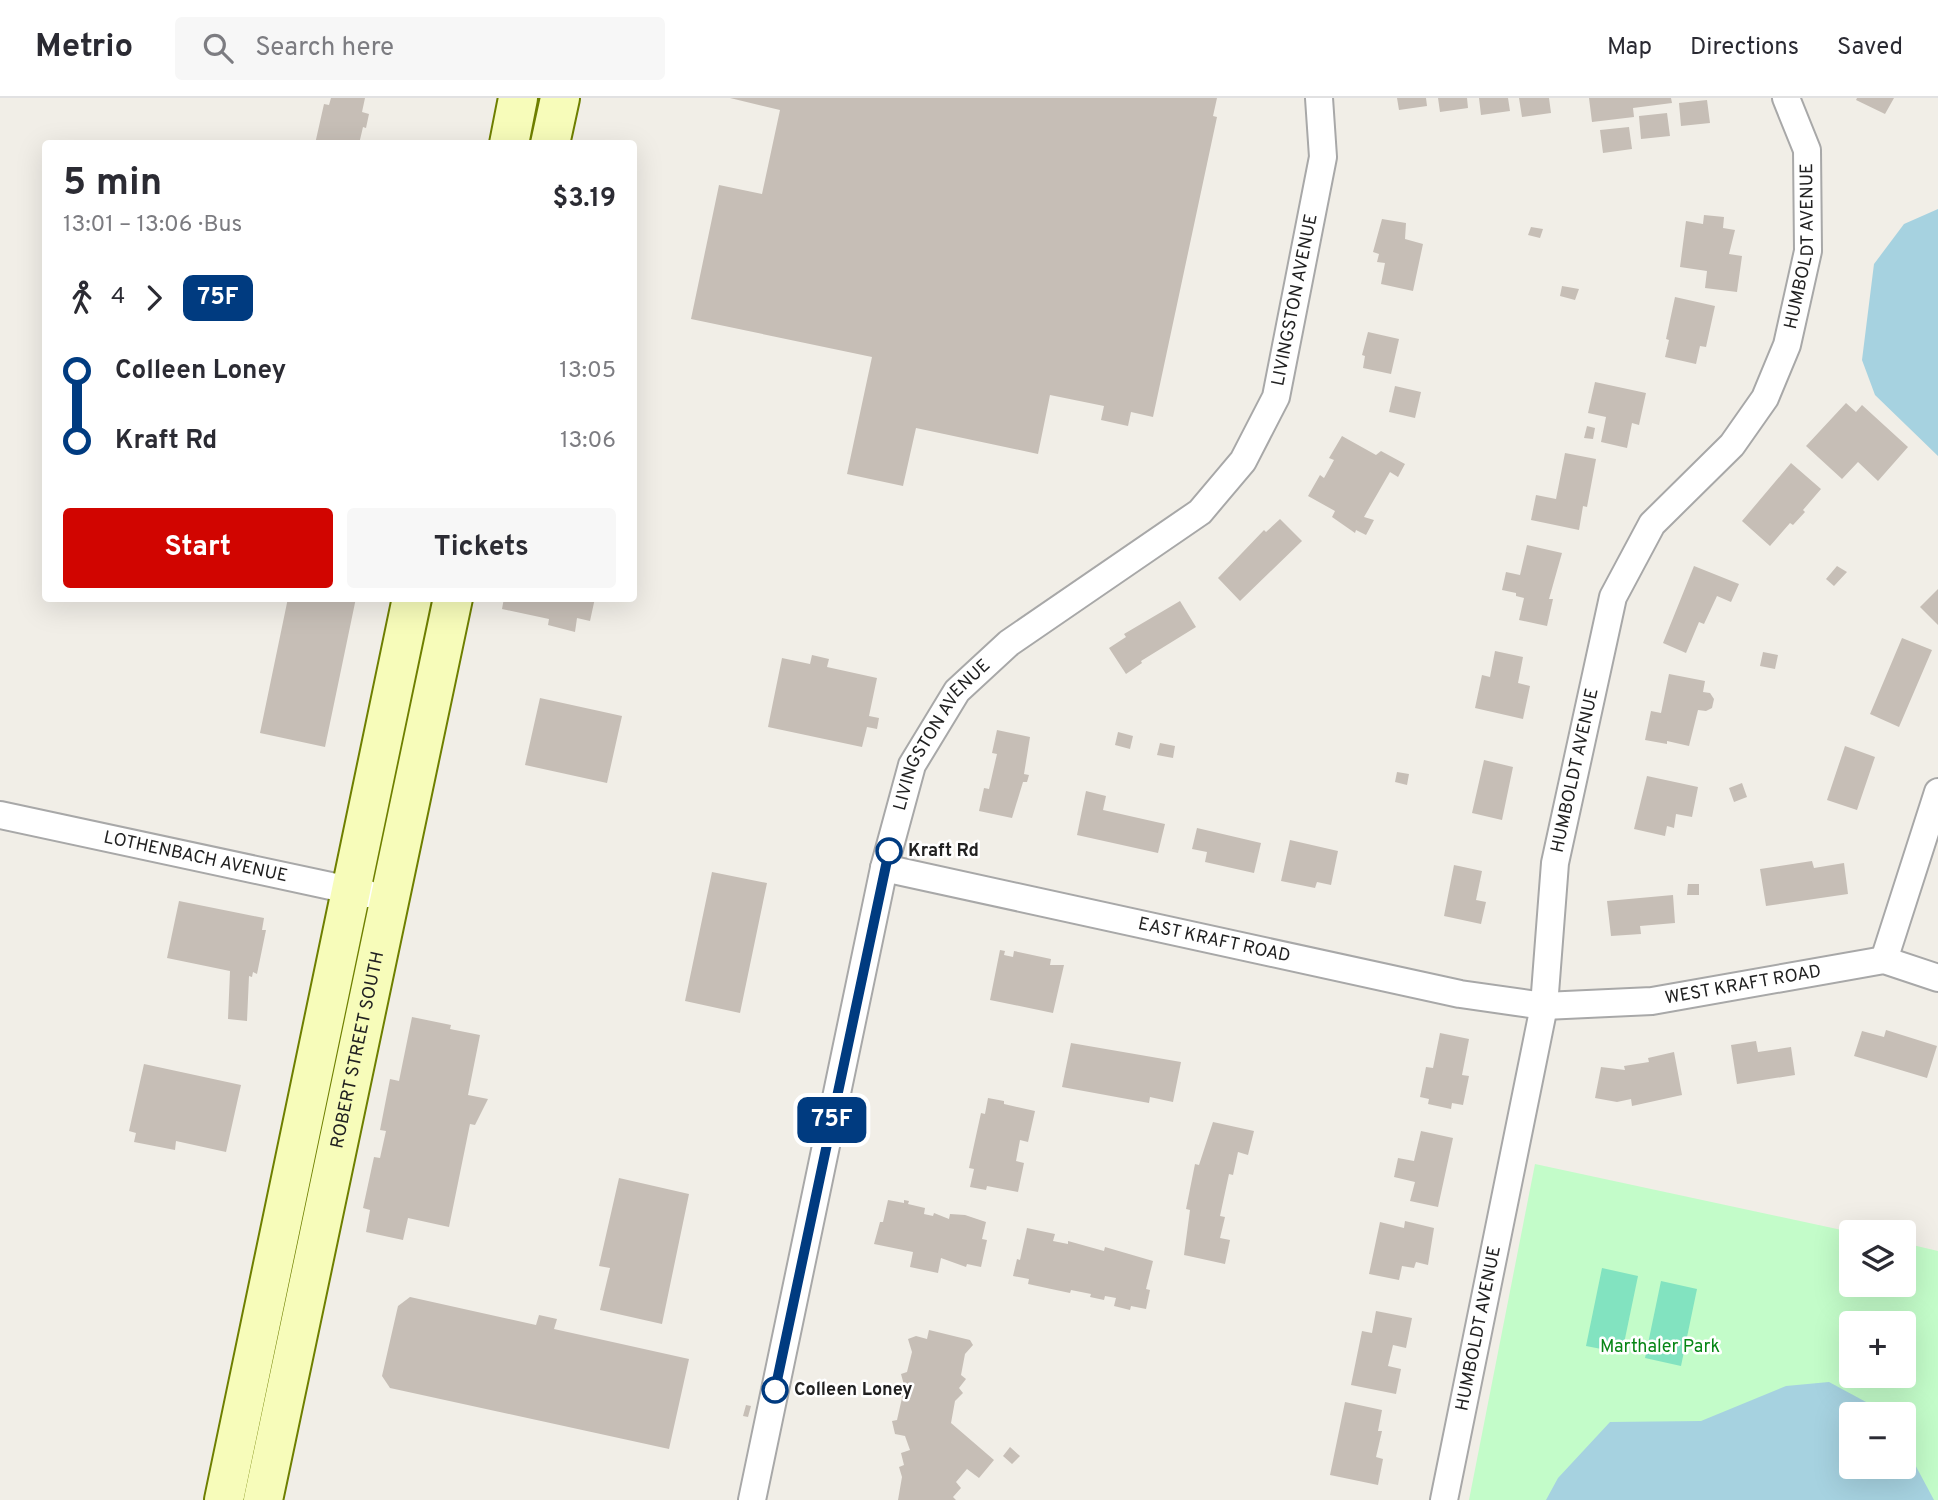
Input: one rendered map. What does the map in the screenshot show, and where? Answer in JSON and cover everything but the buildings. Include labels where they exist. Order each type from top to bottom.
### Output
[{"type":"main road","points":[[510,140],[518,98]]},
{"type":"main road","points":[[551,140],[560,98]]},
{"type":"main road","points":[[224,1500],[411,602]]},
{"type":"main road","name":"ROBERT STREET SOUTH","points":[[265,1492],[452,602]]},
{"type":"main road","points":[[247,1387],[265,1429],[276,1437]]},
{"type":"main road","points":[[237,1440],[257,1466],[265,1492]]},
{"type":"street","name":"LIVINGSTON AVENUE","points":[[752,1500],[884,868],[912,765],[957,691],[1009,643],[1200,512],[1243,461],[1276,397],[1323,157],[1319,98]]},
{"type":"street","name":"HUMBOLDT AVENUE","points":[[1444,1500],[1544,1006],[1555,863],[1613,597],[1653,524],[1732,445],[1759,407],[1787,345],[1808,251],[1807,150],[1786,98]]},
{"type":"street","points":[[1884,960],[1938,792]]},
{"type":"street","name":"LOTHENBACH AVENUE","points":[[0,816],[349,892],[389,897]]},
{"type":"street","name":"EAST KRAFT ROAD","points":[[884,868],[1460,995],[1544,1006]]},
{"type":"street","name":"WEST KRAFT ROAD","points":[[1544,1006],[1652,1001],[1884,960],[1938,978]]},
{"type":"green space","name":"Marthaler Park","points":[[1535,1164],[1839,1229],[1839,1297],[1916,1297],[1916,1246],[1938,1251],[1938,1500],[1469,1500]]},
{"type":"green space","points":[[1602,1268],[1638,1276],[1622,1353],[1586,1346]]},
{"type":"green space","points":[[1661,1281],[1697,1289],[1681,1366],[1645,1358]]},
{"type":"water","points":[[1938,209],[1938,456],[1875,395],[1862,360],[1874,264],[1904,224]]},
{"type":"water","points":[[1829,1382],[1866,1402],[1839,1402],[1839,1479],[1916,1479],[1916,1466],[1934,1500],[1546,1500],[1558,1478],[1610,1422],[1701,1421],[1786,1386]]},
{"type":"bus line","name":"75F","points":[[775,1390],[889,851]]},
{"type":"place","name":"Kraft Rd","points":[[889,851]]},
{"type":"place","name":"Colleen Loney","points":[[775,1390]]}]
